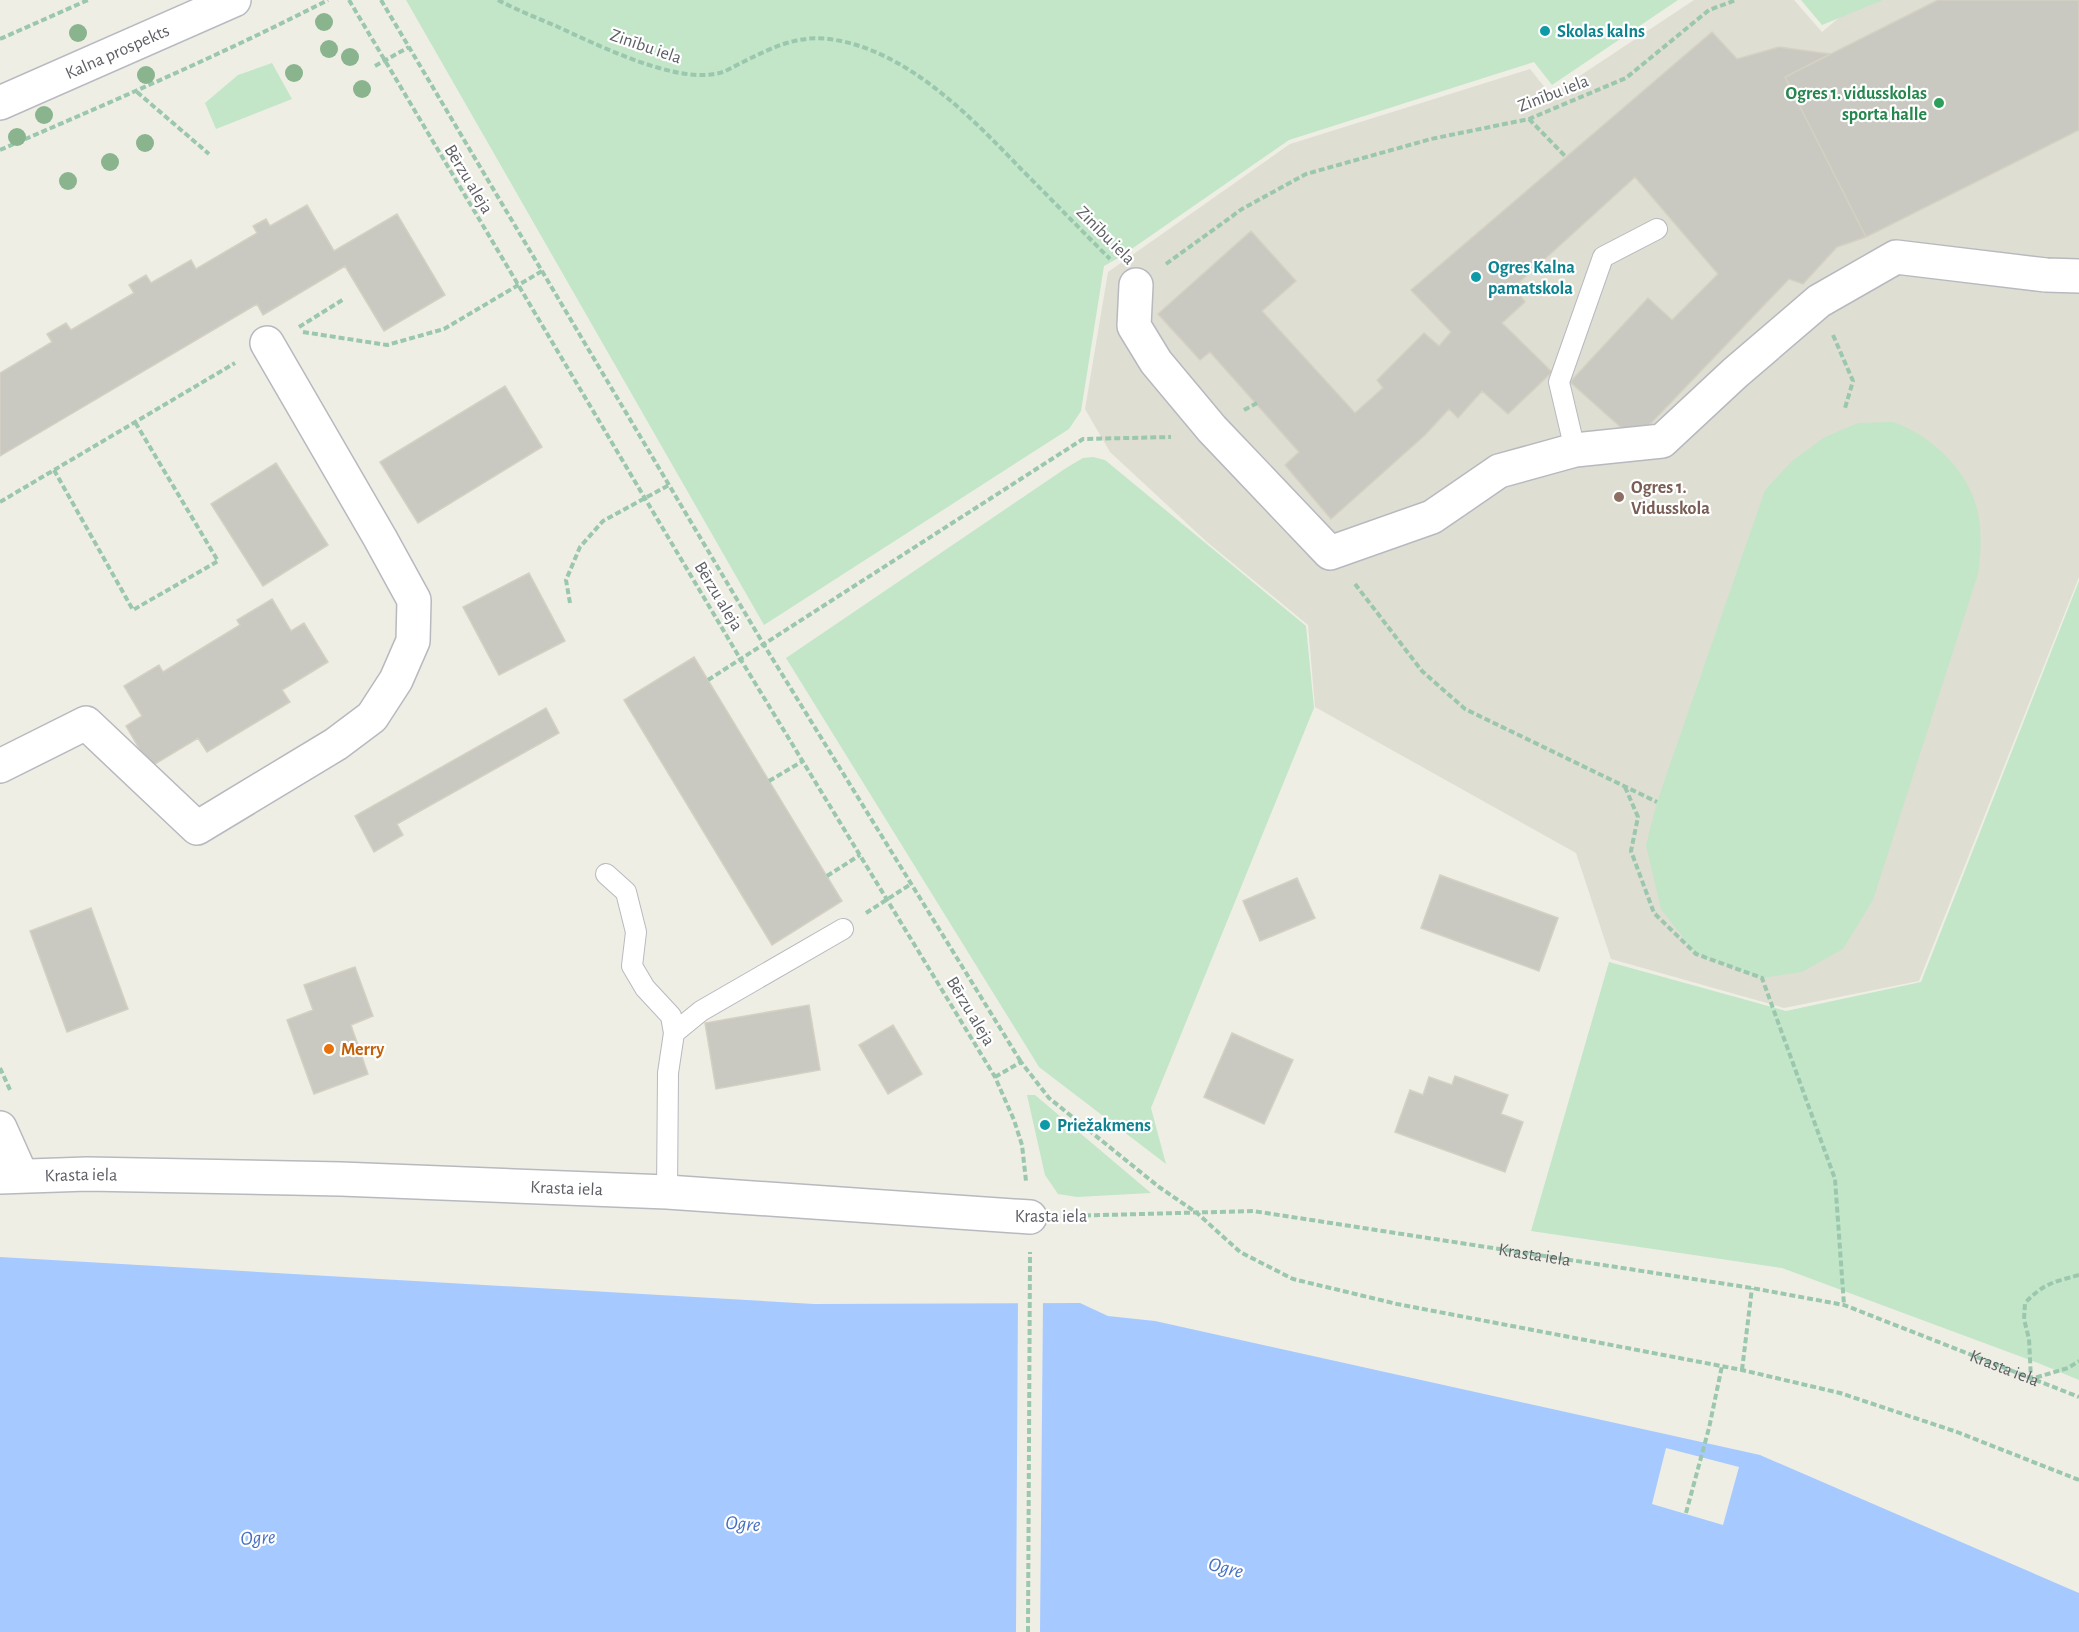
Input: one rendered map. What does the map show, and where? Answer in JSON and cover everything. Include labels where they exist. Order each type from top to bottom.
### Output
[{"type":"street","name":"Kalna prospekts","points":[[0,103],[234,0]]},
{"type":"street","points":[[1136,285],[1134,326],[1156,362],[1212,429],[1330,552],[1432,517],[1499,471],[1575,450],[1662,441],[1735,373],[1819,301],[1896,256],[2046,275],[2079,276]]},
{"type":"street","points":[[0,766],[87,723],[197,828],[336,744],[372,717],[396,680],[413,641],[414,600],[267,343]]},
{"type":"street","points":[[0,1128],[10,1176]]},
{"type":"street","name":"Krasta iela","points":[[10,1176],[87,1174],[330,1179],[667,1192],[1030,1232]]},
{"type":"lane","points":[[1575,450],[1559,382],[1602,257],[1657,229]]},
{"type":"lane","points":[[606,874],[626,892],[636,932],[632,966],[645,988],[671,1016],[674,1033],[668,1073],[667,1192]]},
{"type":"lane","points":[[674,1033],[701,1011],[843,929]]},
{"type":"path","points":[[0,39],[88,0]]},
{"type":"path","points":[[0,150],[137,92],[252,39],[328,0]]},
{"type":"path","name":"Bērzu aleja","points":[[349,0],[517,287],[995,1077],[1014,1120],[1022,1145],[1030,1232],[1028,1632]]},
{"type":"path","name":"Bērzu aleja","points":[[381,0],[764,645],[1021,1062],[1049,1098],[1159,1187],[1197,1213],[1240,1252],[1293,1279],[1397,1304],[1742,1370],[1840,1393],[1957,1432],[2079,1480]]},
{"type":"path","name":"Zinību iela","points":[[498,0],[627,56],[668,70],[698,76],[716,74],[775,46],[800,39],[830,39],[865,48],[899,64],[963,110],[1136,285],[1242,209],[1306,174],[1431,139],[1529,119],[1626,78],[1709,10],[1736,0]]},
{"type":"path","points":[[375,66],[409,46]]},
{"type":"path","points":[[137,92],[209,153]]},
{"type":"path","points":[[1529,119],[1566,157]]},
{"type":"path","points":[[344,299],[293,330],[387,345],[444,329],[542,271]]},
{"type":"path","points":[[1819,301],[1853,381],[1845,408]]},
{"type":"path","points":[[0,502],[267,343]]},
{"type":"path","points":[[54,470],[134,610],[218,561],[135,422]]},
{"type":"path","points":[[708,680],[1083,439],[1164,438]]},
{"type":"path","points":[[570,603],[566,580],[580,547],[603,521],[669,485]]},
{"type":"path","points":[[1330,552],[1422,671],[1466,709],[1658,802]]},
{"type":"path","points":[[769,781],[803,761]]},
{"type":"path","points":[[1625,787],[1638,817],[1631,851],[1654,913],[1696,954],[1762,978],[1835,1179],[1844,1305]]},
{"type":"path","points":[[826,876],[860,855]]},
{"type":"path","points":[[843,929],[911,884]]},
{"type":"path","points":[[995,1077],[1021,1062]]},
{"type":"path","name":"Krasta iela","points":[[1030,1232],[1197,1213],[1253,1211],[1752,1288],[1844,1305],[2079,1397]]},
{"type":"path","points":[[2079,1275],[2046,1284],[2025,1303],[2024,1320],[2029,1339],[2031,1379],[2068,1368],[2079,1361]]},
{"type":"path","points":[[1742,1370],[1752,1288]]},
{"type":"path","points":[[1686,1513],[1709,1428],[1722,1366]]},
{"type":"shaded area","name":"Ogres 1. Vidusskola","points":[[1694,0],[1794,0],[1822,32],[1860,0],[2079,0],[2079,577],[1919,981],[1784,1008],[1611,959],[1576,853],[1315,707],[1308,625],[1207,542],[1110,452],[1085,409],[1108,272],[1290,144],[1530,69],[1551,95]]},
{"type":"green space","points":[[406,0],[1678,0],[1552,85],[1534,62],[1289,140],[1104,266],[1081,411],[1069,429],[764,625]]},
{"type":"green space","points":[[1801,0],[1883,0],[1822,25]]},
{"type":"green space","points":[[272,63],[292,99],[216,129],[205,103],[238,75]]},
{"type":"green space","points":[[1893,422],[1914,431],[1932,444],[1956,467],[1965,481],[1977,509],[1980,524],[1978,574],[1873,900],[1843,949],[1802,972],[1762,978],[1696,954],[1661,909],[1646,845],[1657,802],[1765,490],[1792,461],[1825,437],[1858,423]]},
{"type":"green space","points":[[1093,457],[1105,460],[1306,626],[1314,708],[1151,1108],[1166,1164],[1039,1067],[786,658],[1066,468],[1083,458]]},
{"type":"green space","points":[[2079,581],[2079,1380],[1782,1268],[1531,1231],[1609,962],[1786,1011],[1921,982]]},
{"type":"green space","points":[[1027,1095],[1035,1095],[1151,1193],[1077,1197],[1058,1194],[1045,1175]]},
{"type":"water","name":"Ogre","points":[[0,1257],[814,1304],[1080,1303],[1108,1316],[1155,1321],[1760,1455],[2079,1593],[2079,1632],[0,1632]]},
{"type":"pier","points":[[1018,1301],[1043,1301],[1040,1632],[1016,1632]]},
{"type":"pier","points":[[1666,1448],[1739,1467],[1723,1525],[1652,1504]]},
{"type":"building","name":"Ogres 1. vidusskolas sporta halle","points":[[1938,0],[2079,0],[2079,130],[1866,237],[1785,77]]},
{"type":"building","name":"Ogres Kalna pamatskola","points":[[1712,32],[1737,59],[1779,47],[1830,54],[1785,77],[1866,237],[1837,247],[1803,284],[1789,279],[1635,440],[1570,382],[1648,298],[1672,320],[1718,274],[1635,177],[1514,287],[1525,302],[1502,323],[1552,372],[1508,414],[1482,391],[1458,418],[1449,409],[1425,435],[1331,519],[1285,465],[1299,452],[1210,352],[1200,360],[1158,314],[1251,231],[1296,281],[1262,311],[1355,413],[1383,388],[1377,380],[1424,333],[1439,346],[1451,332],[1411,290]]},
{"type":"building","points":[[307,205],[334,251],[397,214],[445,295],[384,331],[345,266],[263,315],[257,304],[0,456],[0,373],[52,342],[47,334],[66,323],[71,330],[134,293],[129,285],[146,275],[151,283],[191,260],[196,269],[257,233],[253,226],[266,219],[270,226]]},
{"type":"building","points":[[505,386],[542,447],[418,523],[380,462]]},
{"type":"building","points":[[276,463],[328,545],[263,586],[211,504]]},
{"type":"building","points":[[529,573],[565,641],[499,675],[463,607]]},
{"type":"building","points":[[272,599],[291,631],[304,623],[328,662],[282,690],[290,702],[207,752],[198,738],[150,767],[126,726],[142,716],[124,686],[159,665],[163,672],[240,625],[237,620]]},
{"type":"building","points":[[694,657],[842,901],[772,945],[624,700]]},
{"type":"building","points":[[546,708],[559,733],[397,824],[403,835],[374,852],[355,816]]},
{"type":"building","points":[[1440,875],[1558,918],[1539,971],[1421,928]]},
{"type":"building","points":[[1297,878],[1315,918],[1260,941],[1243,901]]},
{"type":"building","points":[[91,908],[128,1009],[67,1032],[30,931]]},
{"type":"building","name":"Merry","points":[[355,967],[373,1016],[351,1025],[368,1074],[314,1094],[287,1020],[313,1010],[304,985]]},
{"type":"building","points":[[809,1005],[820,1070],[716,1089],[705,1023]]},
{"type":"building","points":[[893,1025],[922,1074],[888,1094],[859,1045]]},
{"type":"building","points":[[1232,1033],[1293,1060],[1264,1124],[1204,1097]]},
{"type":"building","points":[[1455,1076],[1508,1095],[1501,1114],[1523,1122],[1505,1172],[1395,1132],[1410,1090],[1423,1095],[1429,1077],[1452,1085]]},
{"type":"place","name":"Skolas kalns","points":[[1545,31]]},
{"type":"place","name":"Ogres 1. vidusskolas sporta halle","points":[[1939,103]]},
{"type":"place","name":"Ogres Kalna pamatskola","points":[[1476,277]]},
{"type":"place","name":"Ogres 1. Vidusskola","points":[[1619,497]]},
{"type":"place","name":"Merry","points":[[329,1049]]},
{"type":"place","name":"Priežakmens","points":[[1045,1125]]}]
